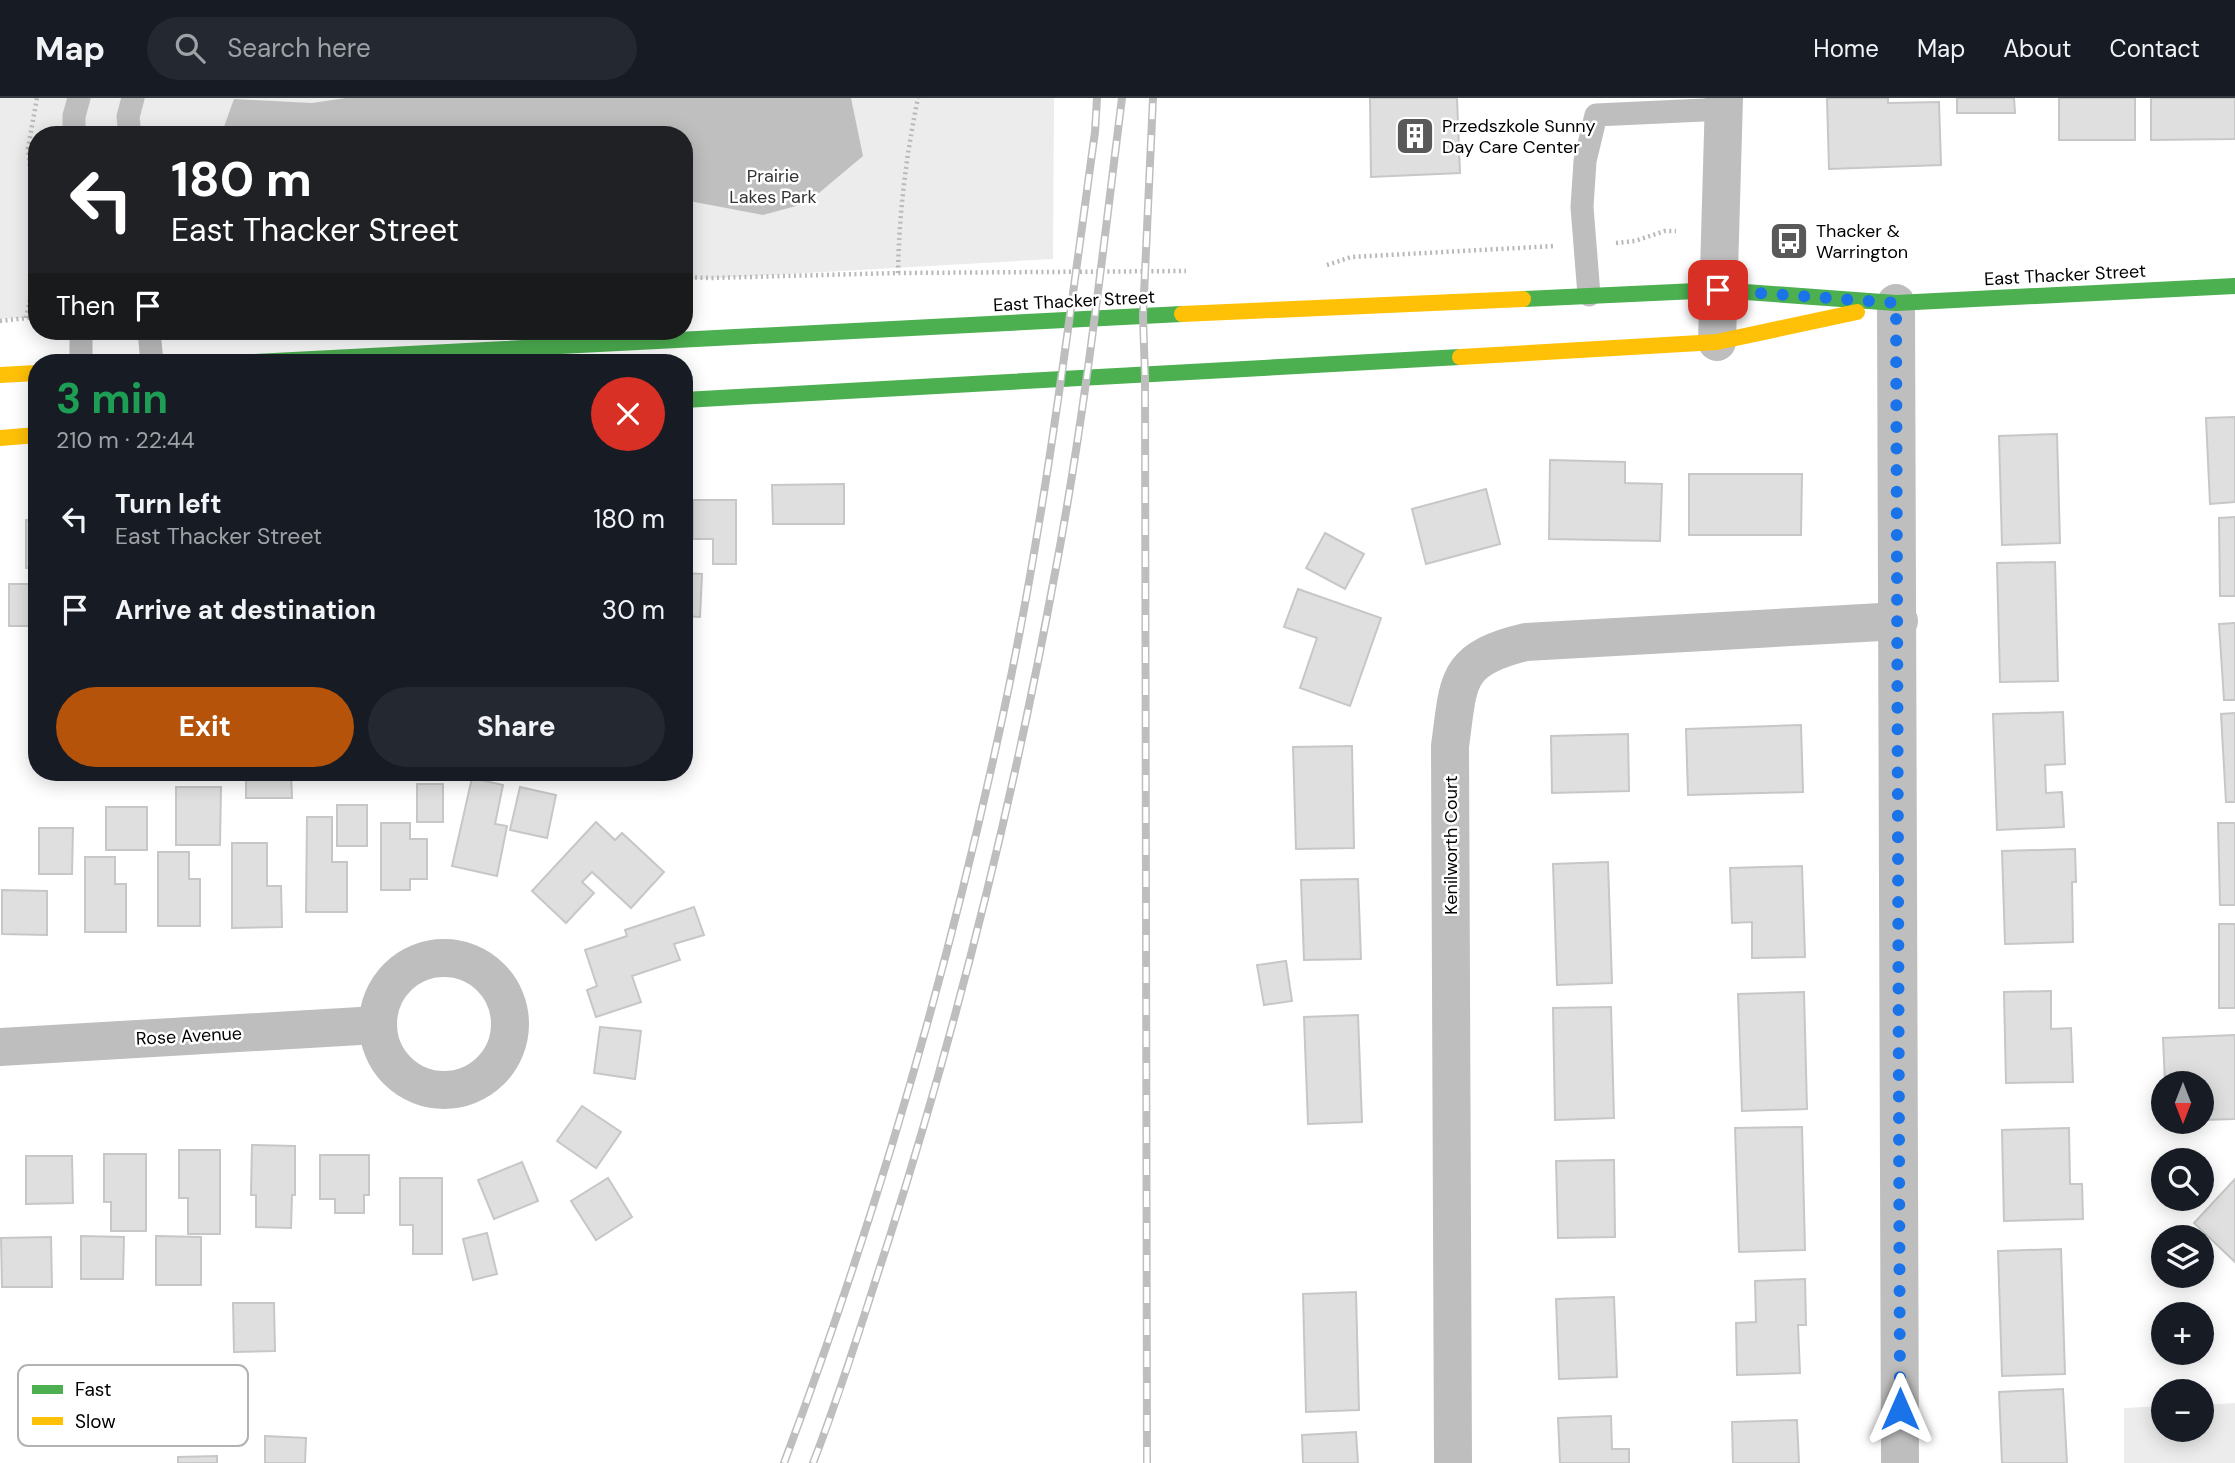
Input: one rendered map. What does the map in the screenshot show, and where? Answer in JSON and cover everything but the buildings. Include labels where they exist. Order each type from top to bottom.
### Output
[{"type":"main road","name":"East Thacker Street","points":[[693,340],[1718,290],[1896,303],[2235,286]]},
{"type":"main road","name":"East Thacker Street","points":[[693,400],[1717,342],[1896,303]]},
{"type":"main road","name":"East Thacker Street","points":[[413,354],[692,340]]},
{"type":"main road","points":[[0,374],[28,373]]},
{"type":"main road","points":[[0,438],[28,436]]},
{"type":"street","points":[[1717,342],[1725,103]]},
{"type":"street","points":[[1896,303],[1900,1463]]},
{"type":"street","name":"Kenilworth Court","points":[[1454,1463],[1450,746],[1457,694],[1464,674],[1479,658],[1500,648],[1526,642],[1899,621]]},
{"type":"street","name":"Rose Avenue","points":[[0,1047],[377,1025]]},
{"type":"lane","points":[[74,126],[79,98]]},
{"type":"lane","points":[[129,126],[132,98]]},
{"type":"lane","points":[[1590,295],[1582,207],[1585,161],[1596,115],[1725,103]]},
{"type":"path","points":[[32,126],[37,98]]},
{"type":"path","points":[[898,273],[899,224],[908,150],[918,98]]},
{"type":"path","points":[[1321,267],[1351,257],[1586,245],[1635,241],[1665,231],[1676,231]]},
{"type":"path","points":[[693,277],[1199,270]]},
{"type":"path","points":[[0,321],[26,318],[28,309]]},
{"type":"green space","name":"Prairie Lakes Park","points":[[0,98],[1054,98],[1053,259],[693,279],[693,126],[28,126],[28,317],[0,319]]},
{"type":"green space","points":[[2235,1403],[2235,1463],[2124,1463],[2124,1408],[2151,1407],[2151,1442],[2214,1442],[2214,1404]]},
{"type":"shaded area","points":[[346,98],[851,98],[863,156],[807,203],[763,215],[693,202],[693,126],[224,126],[234,99],[312,103]]},
{"type":"railway","points":[[784,1463],[851,1275],[910,1084],[937,988],[985,794],[1034,556],[1066,344],[1095,132],[1097,98]]},
{"type":"railway","points":[[813,1463],[890,1236],[939,1072],[983,907],[1022,741],[1066,514],[1122,98]]},
{"type":"railway","points":[[1147,1463],[1143,316],[1153,98]]},
{"type":"traffic: fast","points":[[1523,299],[1718,290],[1896,303],[2235,286]]},
{"type":"traffic: fast","points":[[693,339],[1182,314]]},
{"type":"traffic: fast","points":[[408,354],[679,340]]},
{"type":"traffic: fast","points":[[693,400],[1460,357]]},
{"type":"traffic: slow","points":[[1182,314],[1523,299]]},
{"type":"traffic: slow","points":[[1460,357],[1717,342],[1857,312]]},
{"type":"traffic: slow","points":[[0,375],[28,373]]},
{"type":"traffic: slow","points":[[0,438],[28,436]]},
{"type":"place","name":"Przedszkole Sunny Day Care Center","points":[[1415,136]]},
{"type":"place","name":"Thacker & Warrington","points":[[1789,241]]},
{"type":"route","points":[[1718,290],[1896,303],[1900,1409]]}]
